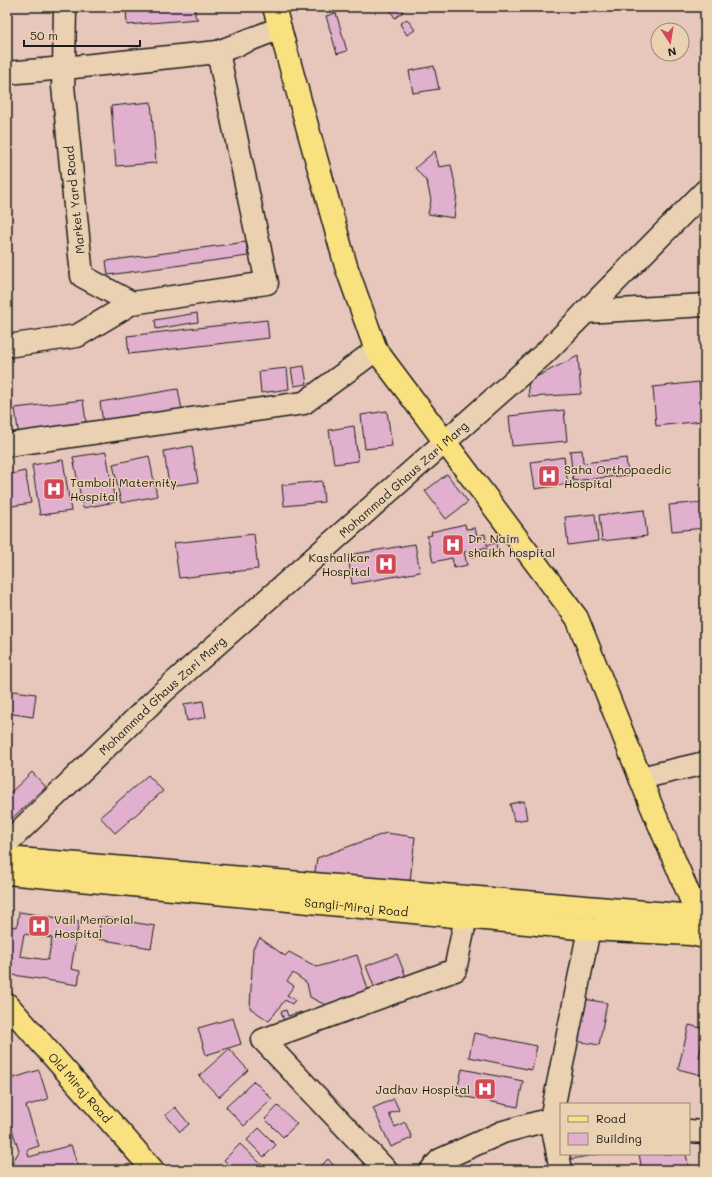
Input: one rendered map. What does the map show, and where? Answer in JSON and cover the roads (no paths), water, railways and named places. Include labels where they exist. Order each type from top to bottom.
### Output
[{"type":"main road","points":[[274,7],[346,266],[376,350],[577,618],[700,926]]},
{"type":"main road","name":"Sangli-Miraj Road","points":[[7,858],[700,926]]},
{"type":"main road","name":"Sangli-Miraj Road","points":[[7,873],[589,929],[700,926]]},
{"type":"main road","name":"Old Miraj Road","points":[[7,1004],[153,1170]]},
{"type":"street","points":[[64,68],[65,7]]},
{"type":"street","points":[[7,73],[218,52],[280,28]]},
{"type":"street","points":[[7,346],[77,336],[132,303],[267,283],[218,52]]},
{"type":"street","name":"Market Yard Road","points":[[64,68],[63,86],[82,276],[132,303]]},
{"type":"street","name":"Mohammad Ghaus Zari Marg","points":[[7,843],[162,693],[545,353],[705,191]]},
{"type":"street","points":[[585,312],[705,305]]},
{"type":"street","points":[[7,445],[304,403],[376,350]]},
{"type":"street","points":[[640,778],[705,763]]},
{"type":"street","points":[[386,1170],[264,1040],[455,970],[466,917]]},
{"type":"street","points":[[561,1170],[556,1119],[589,929]]},
{"type":"street","points":[[431,1170],[440,1160],[502,1132],[556,1119]]},
{"type":"street","points":[[690,1131],[705,1132]]},
{"type":"place","name":"Saha Orthopaedic Hospital","points":[[549,476]]},
{"type":"place","name":"Tamboli Maternity Hospital","points":[[54,489]]},
{"type":"place","name":"Dr. Naim shaikh hospital","points":[[453,545]]},
{"type":"place","name":"Kashalikar Hospital","points":[[386,564]]},
{"type":"place","name":"Vail Memorial Hospital","points":[[39,926]]},
{"type":"place","name":"Jadhav Hospital","points":[[485,1089]]}]
